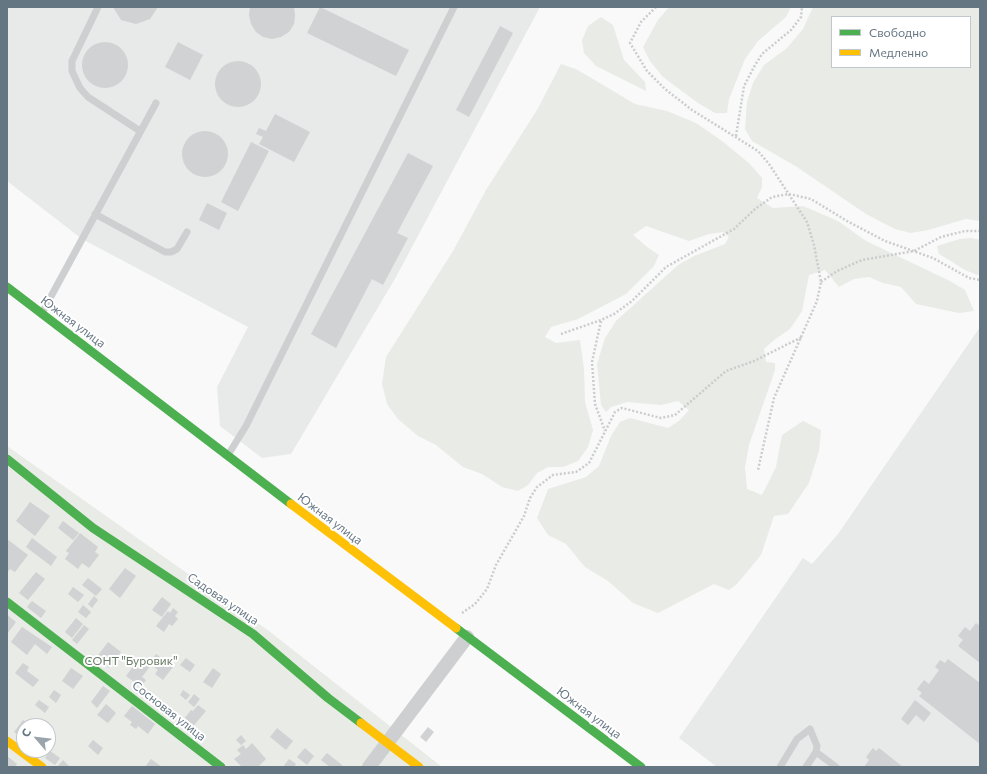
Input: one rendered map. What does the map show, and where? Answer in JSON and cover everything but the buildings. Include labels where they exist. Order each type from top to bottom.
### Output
[{"type":"street","name":"Южная улица","points":[[7,287],[227,456],[641,767]]},
{"type":"street","name":"Садовая улица","points":[[7,460],[92,528],[253,634],[328,698],[419,767]]},
{"type":"street","name":"Сосновая улица","points":[[7,602],[221,767]]},
{"type":"street","points":[[369,767],[386,742],[418,704],[467,637]]},
{"type":"street","points":[[7,741],[42,767]]},
{"type":"lane","points":[[98,7],[72,61],[72,71],[80,88],[88,97],[140,131]]},
{"type":"lane","points":[[227,456],[246,426],[454,7]]},
{"type":"lane","points":[[42,313],[156,103]]},
{"type":"lane","points":[[96,214],[165,252],[171,252],[177,249],[187,232]]},
{"type":"lane","points":[[780,767],[797,740],[810,729],[817,746],[816,752],[806,767]]},
{"type":"lane","points":[[816,752],[836,767]]},
{"type":"path","points":[[656,7],[641,22],[630,43],[647,71],[665,89],[692,110],[736,136],[758,151],[766,159],[807,222],[814,245],[821,282],[817,301],[774,398],[758,470]]},
{"type":"path","points":[[736,136],[744,86],[762,54],[791,30],[801,17],[802,7]]},
{"type":"path","points":[[561,334],[601,320],[632,301],[666,267],[734,229],[755,209],[772,197],[789,194],[811,199],[846,221],[878,237],[933,258],[969,278],[980,280]]},
{"type":"path","points":[[821,282],[837,271],[862,260],[914,251],[941,237],[965,230],[980,231]]},
{"type":"path","points":[[601,320],[592,362],[595,404],[605,431]]},
{"type":"path","points":[[448,622],[475,604],[487,589],[496,565],[524,516],[530,498],[537,487],[553,475],[576,472],[588,463],[615,412],[622,408],[661,418],[675,415],[726,371],[754,361],[802,337]]},
{"type":"shaded area","points":[[7,7],[540,7],[396,277],[291,454],[262,458],[220,426],[217,387],[248,327],[82,239],[7,181]]},
{"type":"shaded area","points":[[980,327],[980,767],[717,767],[679,738],[803,558],[812,564],[838,534]]},
{"type":"green space","points":[[669,7],[791,7],[786,17],[758,41],[745,59],[729,99],[727,113],[715,113],[698,103],[663,77],[650,61],[643,47],[658,20]]},
{"type":"green space","points":[[813,7],[980,7],[980,221],[966,219],[928,230],[911,233],[895,229],[866,214],[797,167],[752,141],[745,129],[747,102],[753,83],[764,65],[787,48],[803,29]]},
{"type":"green space","points":[[601,17],[613,25],[624,60],[645,82],[646,91],[596,66],[584,53],[582,40],[588,26]]},
{"type":"green space","points":[[561,64],[576,69],[635,104],[667,111],[696,123],[722,141],[749,163],[762,178],[762,187],[757,198],[773,208],[803,206],[838,221],[866,241],[950,281],[965,290],[974,311],[959,313],[916,304],[901,287],[883,283],[869,277],[854,279],[839,287],[825,270],[809,275],[802,311],[790,329],[764,349],[766,362],[775,363],[775,370],[749,445],[745,467],[747,489],[762,495],[776,467],[782,435],[803,421],[821,430],[819,451],[809,483],[788,514],[774,516],[761,555],[737,584],[729,590],[714,584],[658,613],[633,603],[608,581],[585,567],[566,544],[548,535],[537,518],[548,489],[586,477],[599,466],[611,436],[620,422],[630,418],[668,428],[679,421],[689,410],[678,401],[661,405],[627,402],[611,407],[606,412],[601,405],[597,364],[605,338],[616,321],[678,265],[694,256],[725,244],[729,237],[723,232],[709,234],[689,241],[646,226],[633,235],[659,255],[654,266],[626,294],[578,319],[551,327],[545,337],[556,343],[580,340],[584,369],[585,402],[593,430],[588,447],[578,461],[563,467],[548,467],[537,473],[528,485],[518,491],[502,487],[482,474],[463,467],[436,445],[418,436],[398,419],[387,404],[382,384],[386,357],[453,251],[486,190],[537,110]]},
{"type":"green space","points":[[971,238],[980,240],[980,274],[977,275],[965,270],[939,254],[937,246],[960,239]]},
{"type":"green space","name":"СОНТ \"Буровик\"","points":[[7,446],[269,631],[442,767],[7,767]]},
{"type":"traffic: fast","points":[[7,287],[291,504]]},
{"type":"traffic: fast","points":[[7,459],[93,528],[253,634],[328,698],[361,723]]},
{"type":"traffic: fast","points":[[7,602],[221,767]]},
{"type":"traffic: fast","points":[[456,628],[641,767]]},
{"type":"traffic: slow","points":[[291,504],[456,628]]},
{"type":"traffic: slow","points":[[361,723],[419,767]]},
{"type":"traffic: slow","points":[[7,741],[42,767]]}]
